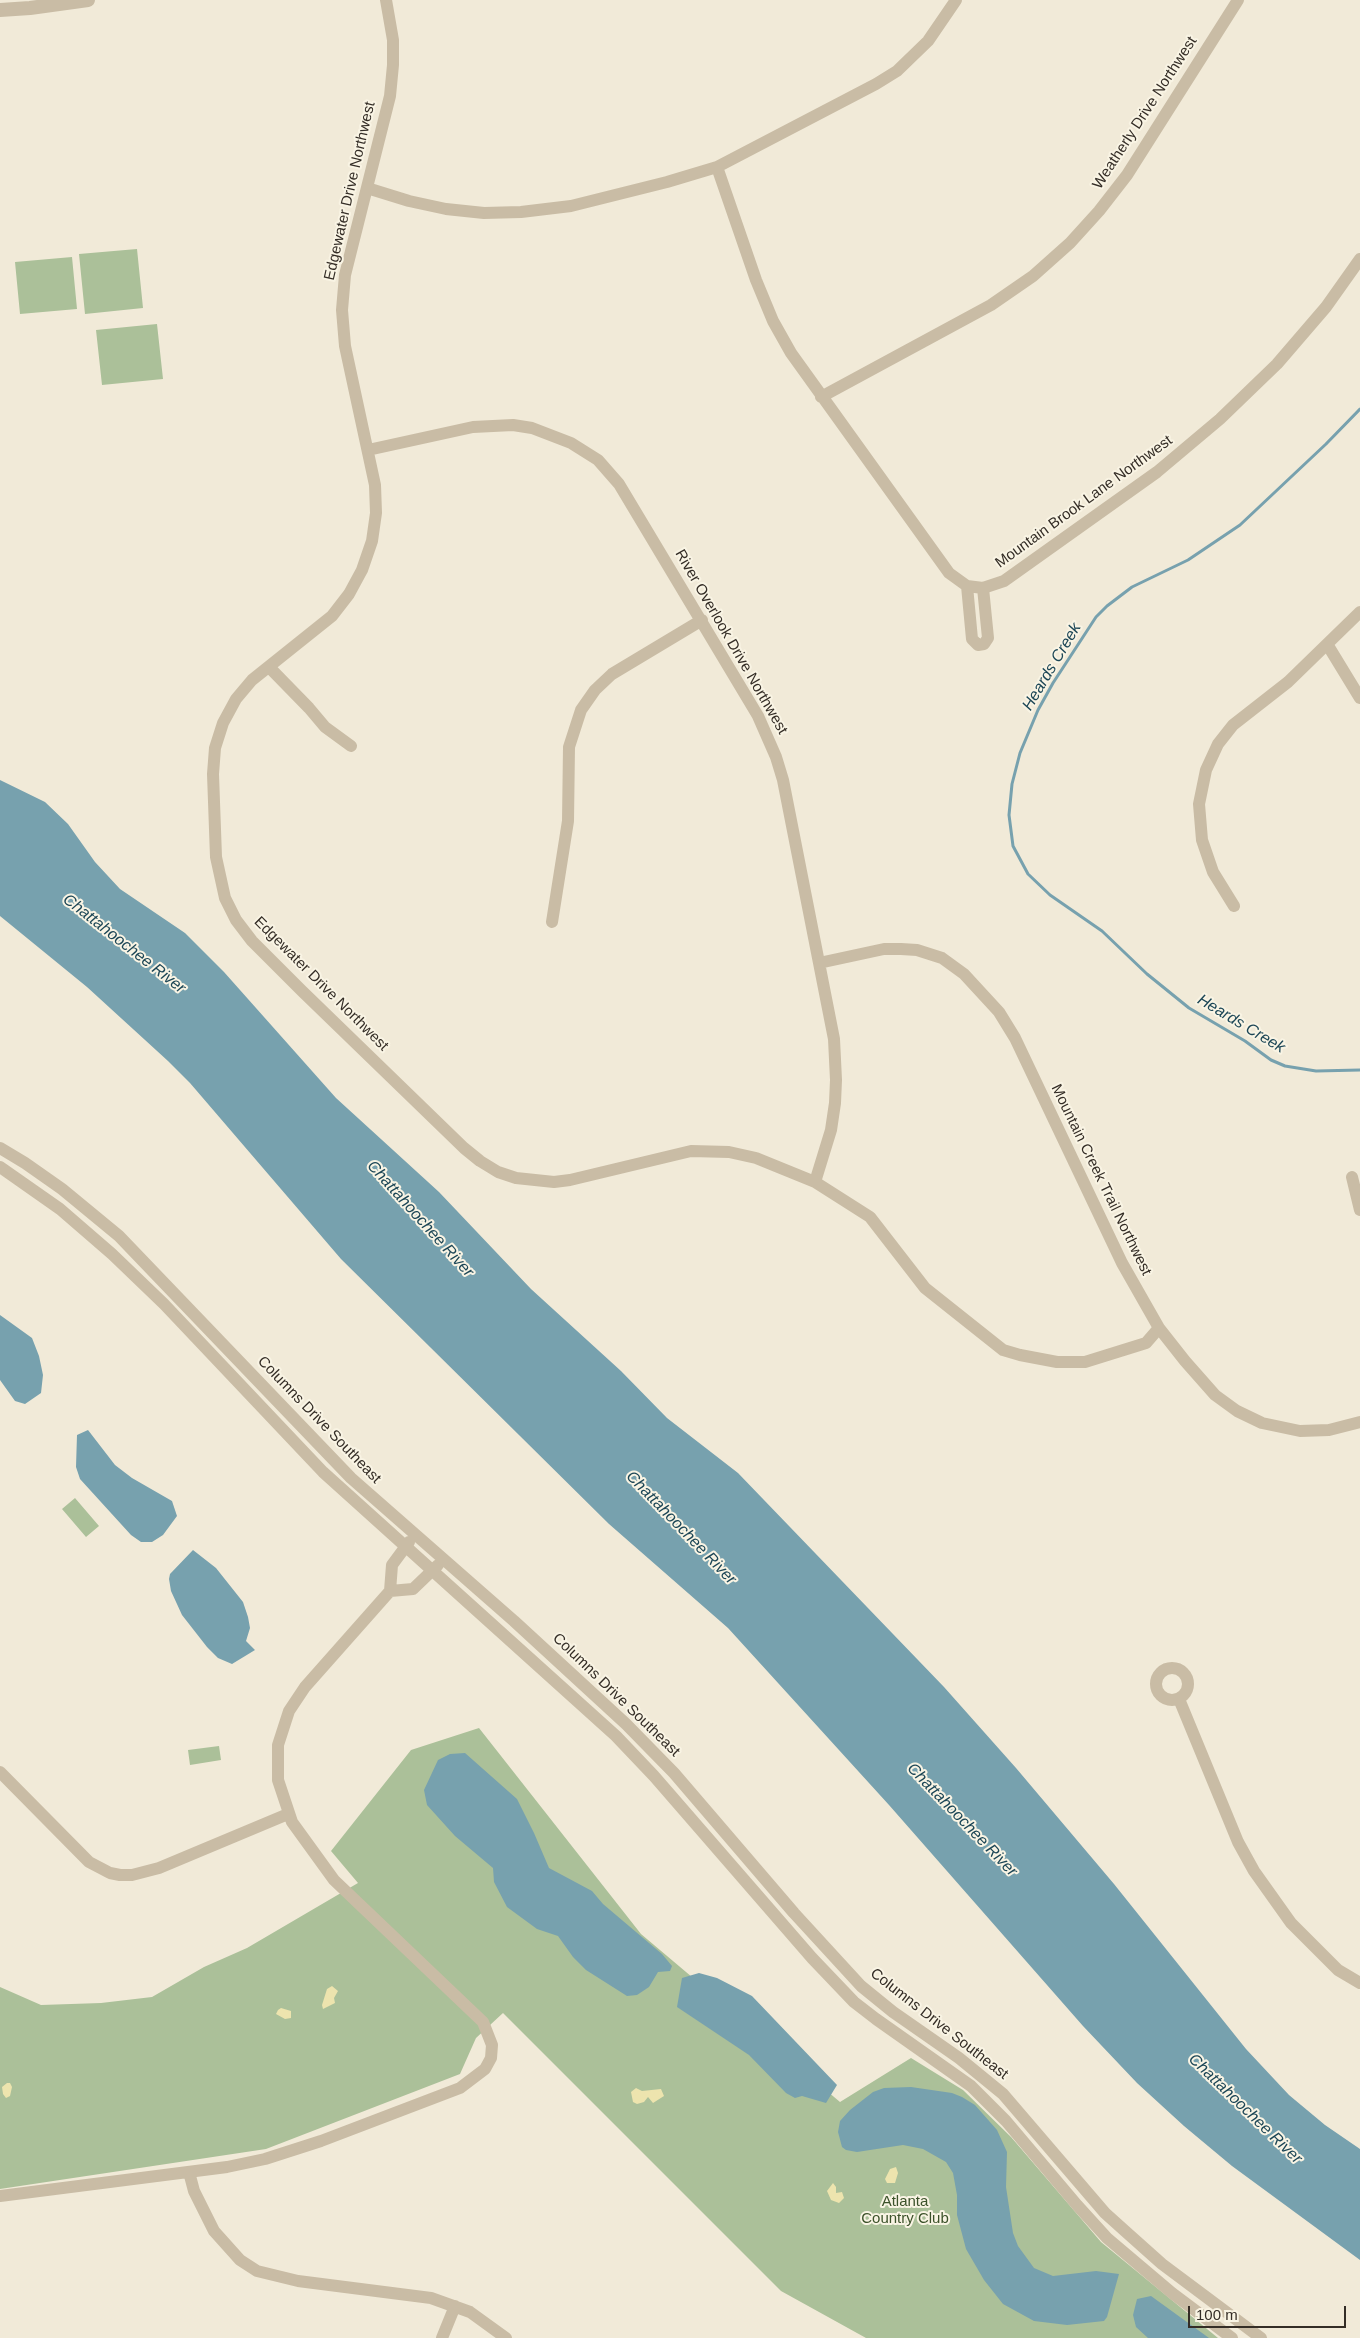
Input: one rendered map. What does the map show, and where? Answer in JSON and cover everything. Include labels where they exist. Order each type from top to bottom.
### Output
[{"type":"street","points":[[0,10],[88,0]]},
{"type":"street","name":"Edgewater Drive Northwest","points":[[386,0],[393,40],[390,96],[345,275],[342,310],[345,346],[375,486],[376,513],[372,541],[362,570],[349,594],[332,616],[252,680],[236,699],[223,722],[215,748],[213,774],[216,857],[225,898],[236,920],[252,941],[464,1148],[498,1172],[537,1182],[570,1180],[667,1155],[706,1150],[729,1152],[756,1158],[816,1182],[870,1217],[925,1288],[1003,1350],[1057,1362],[1085,1362],[1146,1343],[1159,1328]]},
{"type":"street","points":[[367,188],[409,201],[446,209],[484,213],[521,212],[571,206],[667,182],[717,167],[759,147],[897,71],[928,41],[956,0]]},
{"type":"street","name":"Weatherly Drive Northwest","points":[[821,397],[991,305],[1033,276],[1070,243],[1100,211],[1127,175],[1238,0]]},
{"type":"street","points":[[717,167],[770,315],[791,353],[821,397],[950,573],[967,586],[972,639],[978,644],[984,644],[988,638],[983,588]]},
{"type":"street","name":"Mountain Brook Lane Northwest","points":[[967,586],[983,588],[1004,581],[1142,483],[1220,419],[1277,364],[1326,307],[1360,259]]},
{"type":"street","name":"River Overlook Drive Northwest","points":[[368,450],[474,427],[496,425],[532,428],[571,443],[598,460],[620,484],[758,716],[776,757],[783,780],[834,1040],[836,1080],[832,1130],[816,1182]]},
{"type":"street","points":[[1234,906],[1213,872],[1202,840],[1199,804],[1206,770],[1218,744],[1233,725],[1288,682],[1360,612]]},
{"type":"street","points":[[552,922],[568,821],[569,747],[581,710],[595,690],[612,674],[702,620]]},
{"type":"street","points":[[1328,644],[1360,698]]},
{"type":"street","points":[[269,667],[309,708],[325,728],[351,746]]},
{"type":"street","name":"Mountain Creek Trail Northwest","points":[[819,963],[884,949],[917,950],[942,958],[964,974],[983,992],[999,1012],[1015,1038],[1122,1263],[1159,1328],[1215,1395],[1237,1411],[1262,1423],[1300,1431],[1328,1430],[1360,1422]]},
{"type":"street","name":"Columns Drive Southeast","points":[[0,1148],[62,1189],[119,1236],[351,1478],[563,1665],[645,1742],[861,1986],[893,2012],[959,2058],[1003,2094],[1105,2213],[1162,2264],[1261,2338]]},
{"type":"street","name":"Columns Drive Southeast","points":[[0,1167],[60,1209],[112,1254],[164,1304],[322,1472],[616,1736],[654,1776],[812,1958],[854,2002],[876,2020],[971,2086],[1006,2121],[1076,2205],[1107,2238],[1172,2293],[1232,2338]]},
{"type":"street","points":[[1352,1177],[1360,1210]]},
{"type":"street","points":[[0,2196],[246,2164],[321,2141],[460,2088],[482,2073],[491,2058],[491,2038],[483,2022],[339,1885],[296,1829],[288,1814],[281,1792],[277,1768],[278,1745],[285,1720],[305,1687],[390,1591],[392,1565],[415,1535]]},
{"type":"street","points":[[390,1591],[413,1589],[443,1559]]},
{"type":"street","points":[[1179,1699],[1238,1842],[1254,1872],[1291,1923],[1338,1970],[1360,1983]]},
{"type":"street","points":[[0,1772],[89,1862],[110,1873],[120,1875],[132,1875],[159,1868],[288,1814]]},
{"type":"street","points":[[189,2172],[194,2191],[214,2231],[240,2260],[257,2271],[298,2281],[431,2298],[455,2306],[484,2320],[506,2338]]},
{"type":"street","points":[[442,2338],[455,2306]]},
{"type":"green space","points":[[137,249],[143,308],[85,314],[79,254]]},
{"type":"green space","points":[[72,257],[77,309],[20,314],[15,262]]},
{"type":"green space","points":[[157,324],[163,379],[102,385],[96,330]]},
{"type":"green space","points":[[75,1498],[99,1526],[86,1537],[62,1509]]},
{"type":"green space","name":"Atlanta Country Club","points":[[479,1728],[641,1934],[840,2102],[911,2058],[963,2090],[1011,2137],[1101,2242],[1218,2338],[866,2338],[781,2291],[503,2013],[476,2038],[460,2074],[266,2149],[0,2189],[0,1987],[41,2005],[101,2003],[152,1997],[204,1967],[247,1948],[358,1883],[331,1851],[411,1750]]},
{"type":"green space","points":[[219,1746],[221,1760],[190,1765],[188,1750]]},
{"type":"sand","points":[[332,1986],[338,1991],[334,1998],[335,2003],[323,2009],[322,2005],[327,1989]]},
{"type":"sand","points":[[281,2008],[291,2011],[291,2018],[285,2019],[276,2014]]},
{"type":"sand","points":[[10,2083],[12,2087],[10,2096],[6,2098],[2,2087]]},
{"type":"sand","points":[[636,2088],[642,2091],[661,2089],[664,2096],[653,2103],[648,2097],[644,2102],[637,2104],[633,2102],[631,2092]]},
{"type":"sand","points":[[896,2167],[898,2173],[895,2183],[887,2183],[885,2179],[890,2169]]},
{"type":"sand","points":[[833,2183],[836,2187],[836,2193],[842,2192],[844,2198],[839,2203],[831,2200],[827,2191]]},
{"type":"water","name":"Chattahoochee River","points":[[0,780],[45,802],[68,824],[95,862],[120,889],[185,933],[224,972],[336,1098],[439,1192],[531,1289],[621,1371],[667,1418],[738,1473],[944,1687],[1016,1768],[1114,1884],[1246,2049],[1289,2095],[1325,2125],[1360,2149],[1360,2260],[1232,2166],[1137,2083],[1083,2026],[889,1805],[728,1628],[609,1524],[341,1259],[190,1083],[168,1061],[87,987],[0,916]]},
{"type":"water","points":[[0,1315],[32,1338],[39,1356],[43,1375],[41,1393],[25,1404],[15,1401],[0,1380]]},
{"type":"water","points":[[88,1430],[115,1465],[132,1478],[172,1501],[177,1516],[163,1535],[152,1542],[141,1542],[131,1535],[80,1479],[76,1467],[77,1435]]},
{"type":"water","points":[[193,1550],[216,1568],[243,1602],[250,1628],[246,1641],[255,1650],[232,1664],[218,1658],[207,1647],[182,1615],[171,1591],[170,1574]]},
{"type":"water","points":[[465,1753],[517,1799],[549,1868],[592,1891],[603,1904],[662,1954],[672,1966],[670,1971],[658,1972],[649,1987],[637,1995],[627,1996],[586,1970],[573,1957],[558,1936],[537,1929],[507,1907],[494,1882],[493,1868],[455,1836],[427,1805],[424,1790],[438,1760],[450,1754]]},
{"type":"water","points":[[699,1973],[717,1978],[752,1996],[837,2085],[826,2103],[802,2096],[795,2098],[786,2093],[749,2055],[677,2007],[682,1978]]},
{"type":"water","points":[[911,2087],[952,2093],[962,2097],[975,2105],[997,2130],[1007,2152],[1006,2187],[1013,2233],[1018,2246],[1034,2268],[1053,2276],[1096,2271],[1119,2274],[1107,2317],[1104,2321],[1067,2325],[1034,2321],[1003,2304],[984,2280],[966,2249],[957,2215],[957,2195],[953,2173],[946,2162],[923,2149],[903,2145],[857,2152],[846,2150],[842,2147],[838,2132],[840,2121],[850,2110],[873,2092],[884,2088]]},
{"type":"water","points":[[1151,2296],[1209,2338],[1148,2338],[1136,2327],[1133,2315],[1137,2299]]},
{"type":"waterway","name":"Heards Creek","points":[[1360,409],[1326,444],[1240,525],[1188,560],[1132,587],[1096,617],[1053,683],[1038,710],[1020,753],[1012,784],[1009,815],[1013,846],[1028,874],[1050,895],[1102,931],[1147,974],[1189,1008],[1245,1041],[1271,1060],[1285,1066],[1316,1071],[1360,1070]]}]
